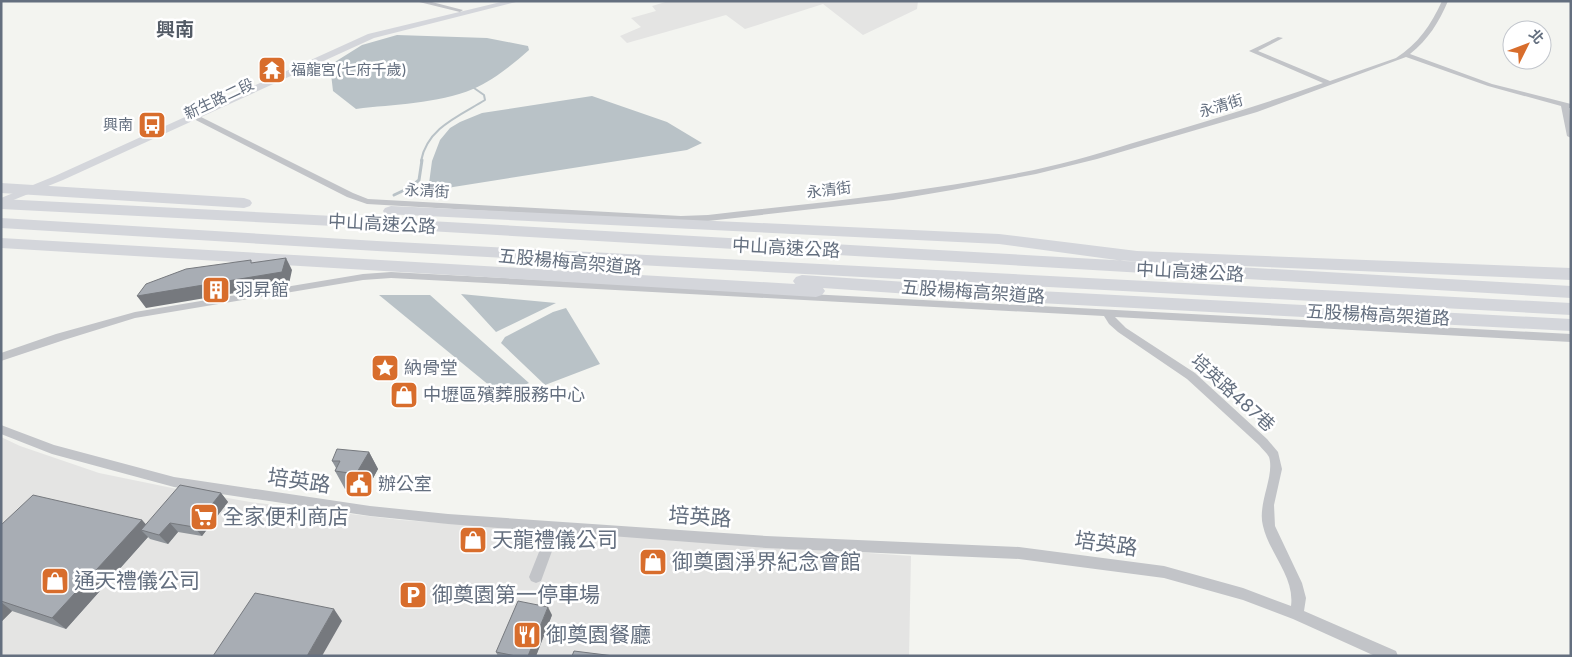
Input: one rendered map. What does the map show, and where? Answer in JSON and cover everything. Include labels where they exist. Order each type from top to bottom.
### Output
[{"type":"highway","points":[[1,188],[36,187],[333,208],[999,239],[1135,256]]},
{"type":"highway","name":"中山高速公路","points":[[4,201],[1294,278],[1571,292]]},
{"type":"highway","name":"中山高速公路","points":[[1,223],[377,246],[1571,309]]},
{"type":"highway","name":"五股楊梅高架道路","points":[[453,228],[1571,274]]},
{"type":"highway","points":[[1,243],[846,293],[1040,297]]},
{"type":"highway","name":"五股楊梅高架道路","points":[[377,246],[732,276],[1040,297],[1571,325]]},
{"type":"main road","name":"新生路二段","points":[[4,201],[361,35],[499,1]]},
{"type":"main road","name":"新生路二段","points":[[59,178],[191,115],[372,36],[516,1]]},
{"type":"main road","points":[[4,201],[59,178]]},
{"type":"street","points":[[418,1],[460,10]]},
{"type":"street","name":"永清街","points":[[191,115],[350,195],[367,201],[681,219],[708,218],[952,188],[1036,172],[1185,131],[1254,110],[1406,55],[1417,46],[1432,27],[1445,1]]},
{"type":"street","points":[[1280,38],[1252,51],[1329,83]]},
{"type":"street","points":[[1406,55],[1498,87],[1568,106],[1571,136]]},
{"type":"street","points":[[1,357],[135,315],[326,285],[363,277],[409,275],[1571,338]]},
{"type":"street","name":"培英路487巷","points":[[1107,313],[1122,330],[1191,376],[1263,442],[1274,455],[1276,469],[1268,505],[1269,526],[1295,582],[1299,598],[1297,614]]},
{"type":"street","name":"培英路","points":[[1,429],[52,449],[174,482],[370,511],[448,520],[766,542],[1019,552],[1164,572],[1243,594],[1297,614],[1391,656]]},
{"type":"street","points":[[536,578],[555,527]]},
{"type":"shaded area","points":[[669,1],[918,1],[917,9],[863,35],[823,4],[745,29],[726,15],[627,43],[620,36],[641,27],[631,18],[656,11],[652,6]]},
{"type":"shaded area","points":[[397,35],[487,38],[528,46],[529,50],[488,81],[473,89],[445,98],[356,109],[333,91],[330,65],[362,45]]},
{"type":"shaded area","points":[[592,96],[667,122],[702,143],[687,150],[428,191],[432,161],[440,140],[450,128],[460,122],[482,113]]},
{"type":"shaded area","points":[[461,294],[556,303],[496,332]]},
{"type":"shaded area","points":[[379,295],[430,295],[529,383],[501,395]]},
{"type":"shaded area","points":[[566,308],[600,364],[545,385],[501,343],[505,337],[553,312]]},
{"type":"shaded area","points":[[1,437],[20,446],[99,473],[250,502],[401,520],[911,556],[909,656],[1,656]]},
{"type":"building","points":[[286,258],[282,272],[137,296],[146,284],[186,269],[251,260],[251,263]]},
{"type":"building","points":[[337,449],[369,452],[356,474],[335,471],[340,461],[332,461]]},
{"type":"building","points":[[180,485],[221,493],[194,527],[170,523],[159,535],[141,530]]},
{"type":"building","name":"通天禮儀公司","points":[[33,495],[142,520],[52,618],[1,601],[1,525]]},
{"type":"building","points":[[255,593],[334,609],[307,656],[213,656]]},
{"type":"building","name":"御奠園餐廳","points":[[518,601],[548,607],[528,656],[496,652]]},
{"type":"building","points":[[574,651],[614,656],[572,656]]},
{"type":"waterway","points":[[421,161],[424,150],[437,131],[485,100],[484,95],[474,88]]},
{"type":"waterway","points":[[394,195],[411,187],[419,180],[422,160]]},
{"type":"place","name":"福龍宮(七府千歲)","points":[[272,70]]},
{"type":"place","name":"興南","points":[[152,125]]},
{"type":"place","name":"羽昇館","points":[[216,290]]},
{"type":"place","name":"納骨堂","points":[[385,368]]},
{"type":"place","name":"中壢區殯葬服務中心","points":[[404,395]]},
{"type":"place","name":"辦公室","points":[[359,484]]},
{"type":"place","name":"全家便利商店","points":[[204,517]]},
{"type":"place","name":"天龍禮儀公司","points":[[473,540]]},
{"type":"place","name":"御奠園淨界紀念會館","points":[[653,562]]},
{"type":"place","name":"通天禮儀公司","points":[[55,581]]},
{"type":"place","name":"御奠園第一停車場","points":[[413,595]]},
{"type":"place","name":"御奠園餐廳","points":[[527,635]]},
{"type":"district","name":"興南","points":[[175,29]]}]
